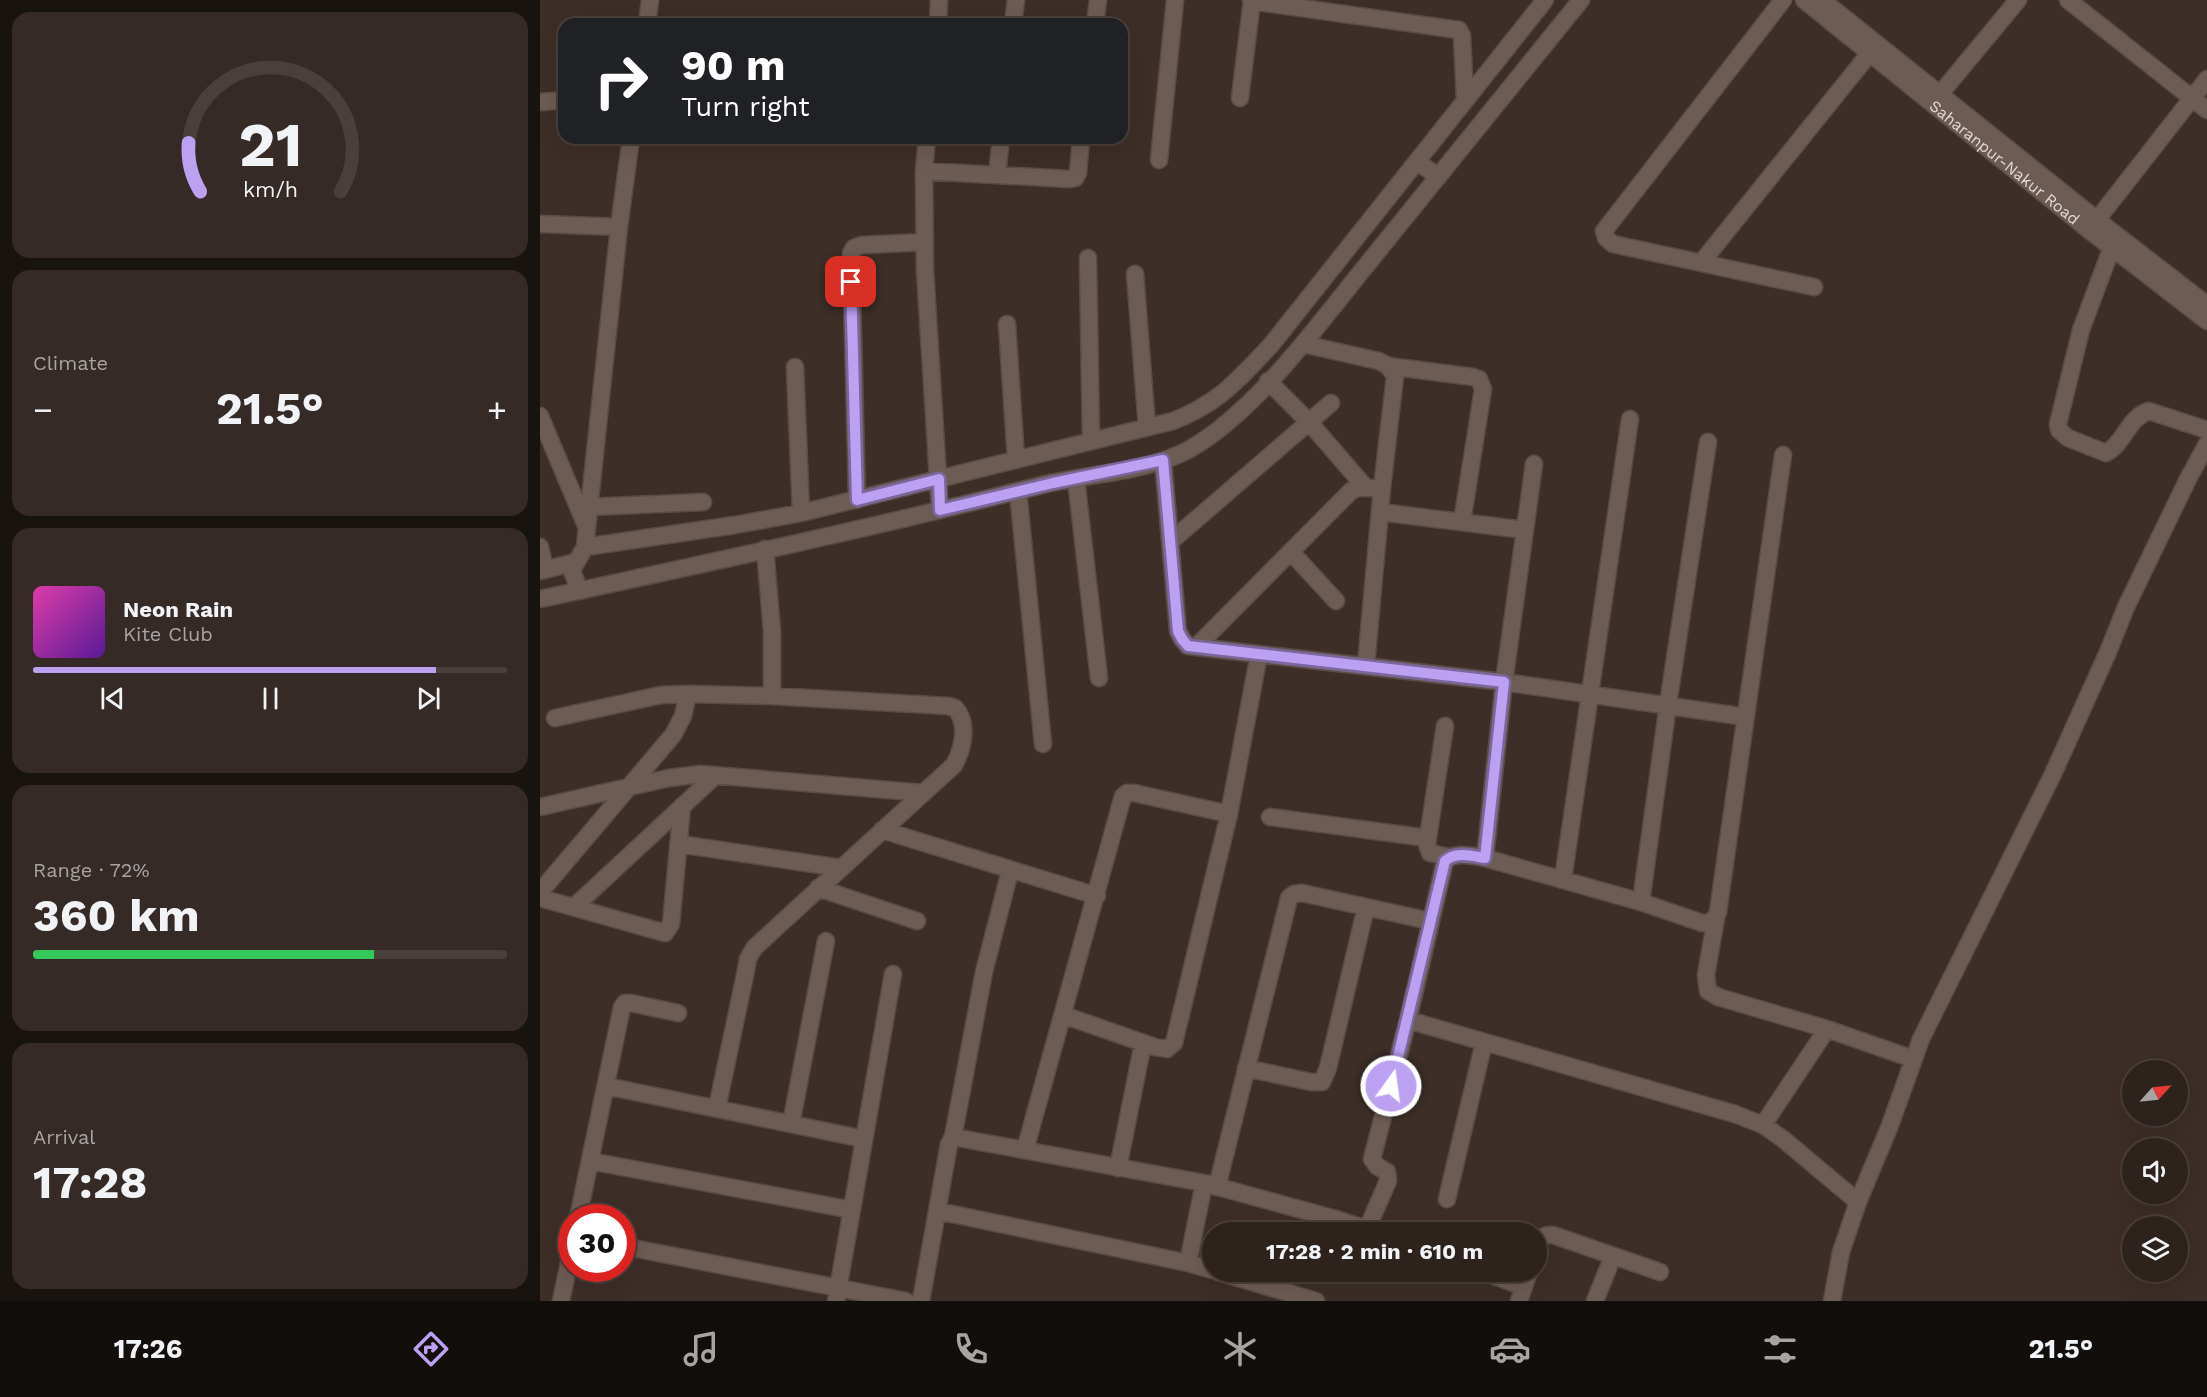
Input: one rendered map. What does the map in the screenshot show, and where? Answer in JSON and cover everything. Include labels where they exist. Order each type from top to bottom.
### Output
[{"type":"street","points":[[647,18],[650,0]]},
{"type":"street","points":[[938,18],[939,0]]},
{"type":"street","points":[[1014,18],[1016,0]]},
{"type":"street","points":[[1096,18],[1098,0]]},
{"type":"street","points":[[1159,160],[1175,0]]},
{"type":"street","points":[[540,599],[576,578],[765,549],[940,507],[1163,460],[1189,449],[1214,433],[1246,405],[1303,344],[1428,170],[1465,100],[1545,0]]},
{"type":"street","points":[[585,547],[801,513],[939,482],[1197,412],[1233,385],[1271,345],[1309,299],[1581,0]]},
{"type":"street","points":[[1784,0],[1604,231],[1606,238],[1613,244],[1814,287]]},
{"type":"street","name":"Saharanpur-Nakur Road","points":[[1804,0],[1869,54],[2093,225],[2207,305]]},
{"type":"street","name":"Saharanpur-Nakur Road","points":[[1822,0],[1940,94],[2093,225],[2112,247],[2207,321]]},
{"type":"street","points":[[1940,94],[2018,0]]},
{"type":"street","points":[[2068,0],[2207,110]]},
{"type":"street","points":[[1240,98],[1252,1],[1459,30],[1462,36],[1465,100]]},
{"type":"street","points":[[1701,263],[1869,54]]},
{"type":"street","points":[[2093,225],[2207,79]]},
{"type":"street","points":[[540,102],[558,100]]},
{"type":"street","points":[[576,578],[585,547],[619,227],[630,144]]},
{"type":"street","points":[[926,144],[924,171],[925,242],[940,507]]},
{"type":"street","points":[[997,175],[1000,144]]},
{"type":"street","points":[[924,171],[1075,178],[1078,173],[1081,144]]},
{"type":"street","points":[[540,224],[619,227]]},
{"type":"street","points":[[857,500],[851,253],[854,248],[862,245],[925,242]]},
{"type":"street","points":[[2112,247],[2080,330],[2058,424],[2059,430],[2068,438],[2106,453],[2118,444],[2136,417],[2149,411],[2207,430]]},
{"type":"street","points":[[1088,258],[1091,441]]},
{"type":"street","points":[[1135,274],[1147,427]]},
{"type":"street","points":[[1007,324],[1016,460]]},
{"type":"street","points":[[1303,344],[1388,366],[1473,377],[1482,382],[1483,389],[1462,522]]},
{"type":"street","points":[[1366,665],[1380,512],[1374,488],[1395,390],[1395,376],[1388,366]]},
{"type":"street","points":[[795,367],[801,513]]},
{"type":"street","points":[[1268,381],[1374,488]]},
{"type":"street","points":[[1170,542],[1331,403]]},
{"type":"street","points":[[540,416],[587,528]]},
{"type":"street","points":[[1563,879],[1630,419]]},
{"type":"street","points":[[1641,902],[1708,442]]},
{"type":"street","points":[[1832,1301],[1841,1252],[1857,1202],[1889,1128],[1913,1059],[2053,774],[2126,608],[2207,444]]},
{"type":"street","points":[[1783,455],[1706,975],[1707,991],[1718,998],[1827,1029],[1913,1059]]},
{"type":"street","points":[[1163,460],[1178,631],[1188,646],[1504,682],[1746,717]]},
{"type":"street","points":[[1485,858],[1504,682],[1534,464]]},
{"type":"street","points":[[1077,479],[1099,678]]},
{"type":"street","points":[[1196,647],[1352,491],[1374,488]]},
{"type":"street","points":[[1018,491],[1043,744]]},
{"type":"street","points":[[589,507],[703,502]]},
{"type":"street","points":[[1380,512],[1525,530]]},
{"type":"street","points":[[540,548],[542,570],[576,578]]},
{"type":"street","points":[[765,549],[772,631],[772,696]]},
{"type":"street","points":[[1291,552],[1336,601]]},
{"type":"street","points":[[1063,1015],[1167,1049],[1174,1043],[1229,814],[1259,654]]},
{"type":"street","points":[[540,892],[679,726],[688,694]]},
{"type":"street","points":[[555,718],[661,695],[688,694],[772,696],[955,708],[962,718],[962,745],[954,765],[754,948],[748,959],[717,1108]]},
{"type":"street","points":[[1445,726],[1427,838],[1430,853],[1450,857]]},
{"type":"street","points":[[540,807],[669,778],[716,775],[924,793]]},
{"type":"street","points":[[574,907],[716,775]]},
{"type":"street","points":[[1025,1150],[1123,796],[1127,793],[1229,814]]},
{"type":"street","points":[[540,898],[665,933],[671,924],[682,806]]},
{"type":"street","points":[[1270,817],[1427,838]]},
{"type":"street","points":[[882,830],[1096,896]]},
{"type":"street","points":[[679,844],[841,868]]},
{"type":"street","points":[[1376,1222],[1388,1181],[1387,1172],[1377,1166],[1372,1159],[1408,1020],[1445,861],[1458,855],[1485,858],[1641,902],[1702,923],[1712,922],[1716,918]]},
{"type":"street","points":[[921,1301],[949,1144],[984,972],[1010,871]]},
{"type":"street","points":[[818,888],[917,921]]},
{"type":"street","points":[[1188,1263],[1246,1068],[1288,898],[1302,893],[1430,921]]},
{"type":"street","points":[[1246,1068],[1316,1083],[1322,1082],[1328,1068],[1366,907]]},
{"type":"street","points":[[791,1124],[826,941]]},
{"type":"street","points":[[837,1294],[893,974]]},
{"type":"street","points":[[581,1204],[621,1012],[625,1004],[631,1003],[678,1013]]},
{"type":"street","points":[[1408,1020],[1736,1114],[1763,1125],[1783,1139],[1857,1202]]},
{"type":"street","points":[[1763,1125],[1827,1029]]},
{"type":"street","points":[[1118,1168],[1143,1042]]},
{"type":"street","points":[[1447,1199],[1484,1042]]},
{"type":"street","points":[[606,1086],[864,1139]]},
{"type":"street","points":[[952,1137],[1210,1185],[1341,1222]]},
{"type":"street","points":[[590,1161],[852,1210]]},
{"type":"street","points":[[938,1211],[1202,1267]]},
{"type":"street","points":[[1547,1234],[1660,1272]]},
{"type":"street","points":[[636,1249],[837,1294],[906,1301]]},
{"type":"street","points":[[1595,1301],[1613,1256]]},
{"type":"street","points":[[561,1301],[565,1282]]},
{"type":"street","points":[[1252,1282],[1316,1301]]},
{"type":"route","points":[[851,282],[857,500],[939,479],[940,510],[1163,460],[1178,631],[1188,646],[1504,682],[1485,858],[1458,855],[1445,861],[1391,1086]]}]
